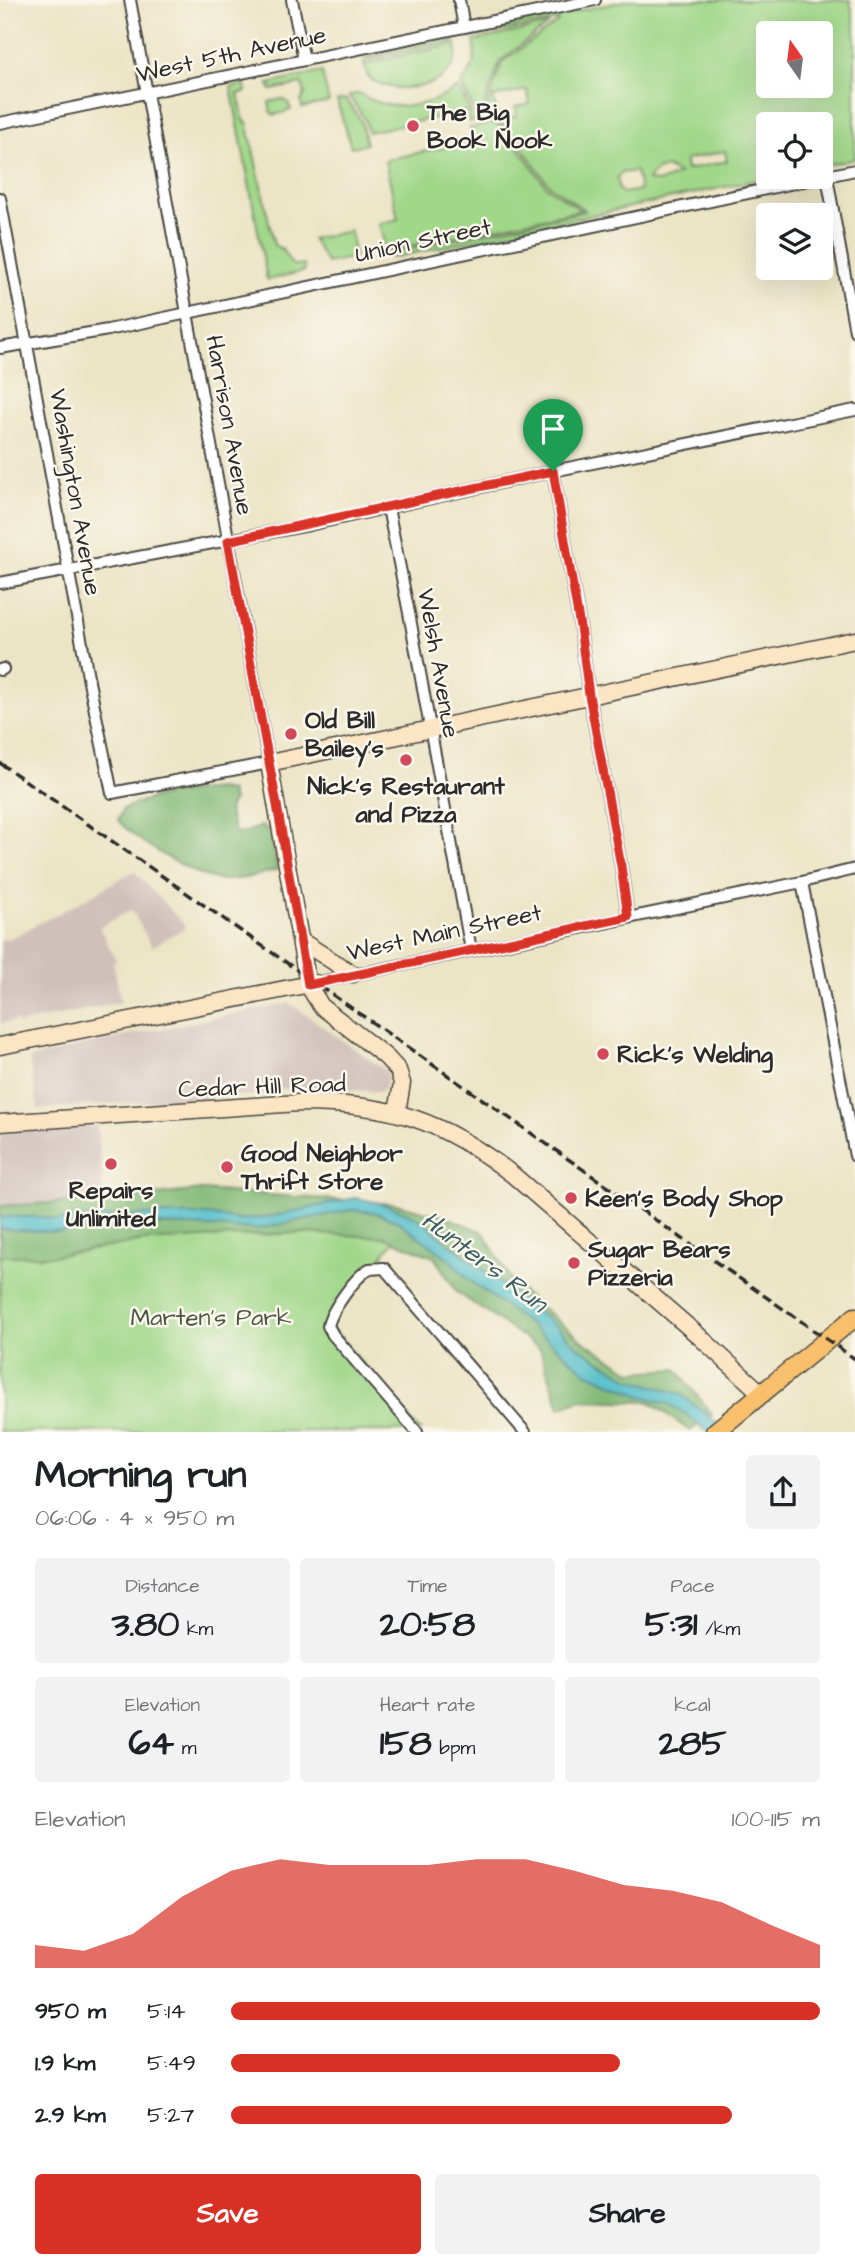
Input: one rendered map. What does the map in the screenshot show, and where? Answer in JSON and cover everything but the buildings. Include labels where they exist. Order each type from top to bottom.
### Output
[{"type":"main road","points":[[720,1427],[855,1317]]},
{"type":"street","name":"Harrison Avenue","points":[[130,0],[311,984],[321,1006],[386,1057],[398,1070],[402,1083],[397,1113]]},
{"type":"street","points":[[292,0],[304,60]]},
{"type":"street","points":[[459,0],[464,27]]},
{"type":"street","name":"West 5th Avenue","points":[[0,123],[595,0]]},
{"type":"street","name":"Union Street","points":[[833,176],[855,170]]},
{"type":"street","name":"Union Street","points":[[0,348],[187,312],[766,189]]},
{"type":"street","points":[[829,189],[855,331]]},
{"type":"street","name":"Washington Avenue","points":[[0,198],[91,695],[112,793],[269,763]]},
{"type":"street","points":[[0,583],[228,541],[855,410]]},
{"type":"street","points":[[553,471],[628,917]]},
{"type":"street","name":"Welsh Avenue","points":[[388,508],[471,950]]},
{"type":"street","points":[[269,763],[855,640]]},
{"type":"street","name":"West Main Street","points":[[0,1046],[311,984],[855,869]]},
{"type":"street","points":[[802,882],[855,1156]]},
{"type":"street","points":[[301,941],[353,974]]},
{"type":"street","name":"Cedar Hill Road","points":[[0,1123],[299,1103],[349,1104],[397,1113],[444,1130],[486,1154],[700,1337],[762,1394]]},
{"type":"street","points":[[417,1432],[332,1335],[328,1326],[333,1313],[363,1272],[369,1269],[384,1268],[525,1432]]},
{"type":"shaded area","points":[[134,871],[186,927],[152,947],[132,910],[99,927],[116,960],[113,962],[121,1002],[18,1024],[17,1020],[0,1024],[0,940],[11,938]]},
{"type":"shaded area","points":[[289,1003],[386,1071],[388,1076],[385,1088],[379,1092],[308,1087],[281,1089],[266,1094],[38,1109],[29,1059],[114,1038]]},
{"type":"shaded area","points":[[97,1126],[104,1200],[0,1206],[0,1133]]},
{"type":"green space","points":[[629,0],[850,0],[855,27],[855,159],[833,164],[833,112],[756,112],[756,180],[391,258],[390,253],[586,211],[549,185],[506,125],[493,122],[517,116],[515,107],[530,104],[527,90],[493,97],[498,118],[482,122],[502,62],[558,20],[468,38],[473,33]],"holes":[[[725,151],[727,161],[686,170],[685,160]],[[666,167],[679,174],[660,182],[649,181],[657,170]],[[636,171],[640,190],[624,193],[619,190],[617,178],[621,173]]]},
{"type":"green space","points":[[549,24],[500,61],[479,121],[461,84],[473,64],[474,41]]},
{"type":"green space","points":[[446,38],[455,41],[365,60],[369,56]]},
{"type":"green space","points":[[456,44],[455,59],[449,71],[425,85],[394,88],[380,84],[368,77],[364,64]]},
{"type":"green space","points":[[322,72],[329,102],[302,108],[301,101],[305,94],[302,84],[271,90],[269,84]]},
{"type":"green space","points":[[245,84],[246,92],[238,94],[244,121],[247,122],[274,245],[282,249],[292,265],[304,265],[305,271],[268,280],[231,87]]},
{"type":"green space","points":[[457,88],[475,121],[469,122],[466,111],[368,132],[365,120],[349,96],[359,93],[384,104],[409,106],[434,100]]},
{"type":"green space","points":[[281,99],[287,101],[291,110],[275,115],[271,113],[269,102]]},
{"type":"green space","points":[[346,99],[361,121],[366,144],[351,147],[337,101]]},
{"type":"green space","points":[[491,123],[504,127],[547,187],[581,210],[386,251],[379,224],[398,219],[385,160],[472,141],[470,128]]},
{"type":"green space","points":[[350,231],[355,257],[327,263],[312,239]]},
{"type":"green space","points":[[220,789],[230,791],[233,801],[228,811],[235,832],[243,833],[262,826],[271,830],[277,870],[237,879],[212,878],[167,857],[138,838],[118,820],[123,809],[146,800],[170,794]]},
{"type":"green space","points":[[201,1190],[396,1204],[446,1217],[483,1232],[515,1286],[583,1341],[632,1372],[676,1369],[712,1414],[690,1431],[650,1402],[580,1400],[560,1408],[540,1349],[457,1292],[434,1257],[384,1237],[297,1233],[144,1241],[54,1256],[0,1256],[0,1206],[120,1199]]},
{"type":"green space","name":"Marten's Park","points":[[0,1216],[411,1220],[328,1324],[420,1431],[0,1432]]},
{"type":"water","points":[[354,1198],[387,1205],[420,1220],[557,1327],[578,1347],[630,1379],[680,1394],[728,1431],[706,1431],[669,1404],[638,1395],[586,1372],[529,1324],[469,1280],[448,1258],[399,1222],[374,1212],[351,1210],[257,1229],[161,1225],[59,1232],[0,1229],[0,1217],[43,1217],[56,1220],[209,1215],[239,1220],[269,1217]]},
{"type":"railway","points":[[0,763],[855,1359]]},
{"type":"place","name":"The Big Book Nook","points":[[413,126]]},
{"type":"place","name":"Old Bill Bailey's","points":[[291,734]]},
{"type":"place","name":"Nick's Restaurant and Pizza","points":[[406,760]]},
{"type":"place","name":"Rick's Welding","points":[[603,1054]]},
{"type":"place","name":"Repairs Unlimited","points":[[111,1164]]},
{"type":"place","name":"Good Neighbor Thrift Store","points":[[227,1167]]},
{"type":"place","name":"Keen's Body Shop","points":[[571,1198]]},
{"type":"place","name":"Sugar Bears Pizzeria","points":[[574,1263]]},
{"type":"route","points":[[553,471],[628,917],[308,985],[228,541],[553,471]]},
{"type":"water label","name":"Hunters Run","points":[[485,1261]]}]
